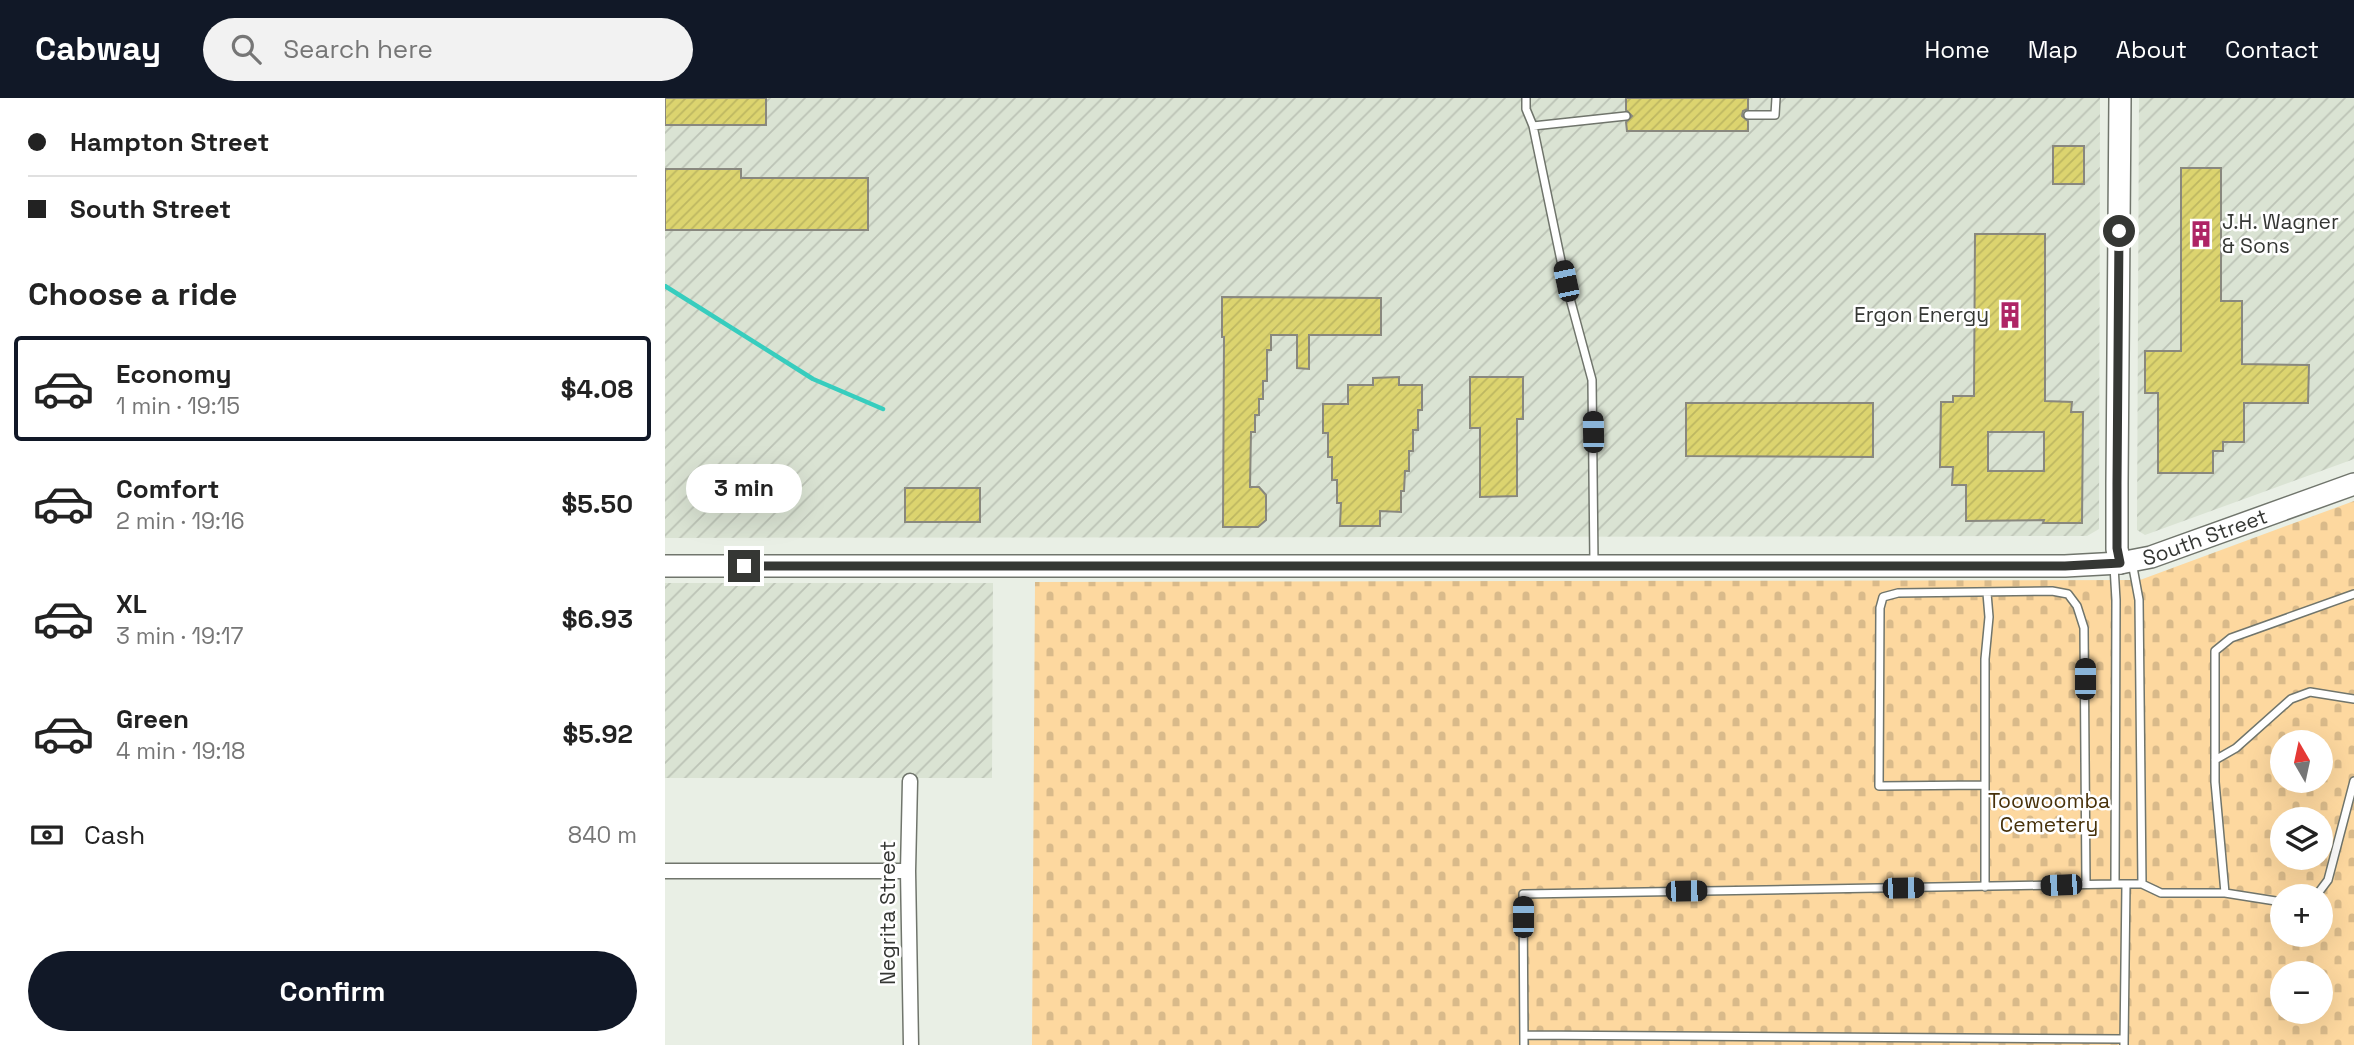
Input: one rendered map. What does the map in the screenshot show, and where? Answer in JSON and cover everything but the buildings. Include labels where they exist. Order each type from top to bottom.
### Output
[{"type":"street","points":[[2120,98],[2117,548],[2122,563]]},
{"type":"street","name":"South Street","points":[[665,566],[2065,566],[2122,563],[2202,539],[2354,484]]},
{"type":"street","name":"Negrita Street","points":[[910,781],[908,871],[911,1045]]},
{"type":"street","points":[[665,871],[908,871]]},
{"type":"lane","points":[[1525,98],[1566,281],[1592,380],[1594,565]]},
{"type":"lane","points":[[1748,115],[1775,116],[1776,98]]},
{"type":"lane","points":[[1533,126],[1626,116]]},
{"type":"lane","points":[[2115,884],[2116,600],[2122,563]]},
{"type":"lane","points":[[2122,563],[2139,600],[2142,884]]},
{"type":"lane","points":[[1985,785],[1879,786],[1880,608],[1883,597],[1898,593],[2052,591],[2068,594],[2077,606],[2084,628],[2086,884]]},
{"type":"lane","points":[[1985,887],[1985,659],[1989,617],[1987,593]]},
{"type":"lane","points":[[2225,893],[2215,782],[2214,651],[2231,638],[2354,594]]},
{"type":"lane","points":[[2215,760],[2236,748],[2291,699],[2310,692],[2354,699]]},
{"type":"lane","points":[[2325,884],[2354,781]]},
{"type":"lane","points":[[1524,1035],[2124,1042],[2126,884]]},
{"type":"lane","points":[[1524,1045],[1523,894],[2142,884],[2161,893],[2225,893],[2270,900]]},
{"type":"shaded area","points":[[665,98],[2100,98],[2099,529],[2087,536],[665,538]]},
{"type":"shaded area","points":[[2139,98],[2354,98],[2354,459],[2145,535],[2137,530]]},
{"type":"shaded area","points":[[665,583],[993,583],[992,778],[665,778]]},
{"type":"green space","name":"Toowoomba Cemetery","points":[[2354,501],[2354,1045],[1032,1045],[1035,582],[2140,580]]},
{"type":"waterway","points":[[665,286],[813,379],[883,409]]},
{"type":"place","name":"J.H. Wagner & Sons","points":[[2201,234]]},
{"type":"place","name":"Ergon Energy","points":[[2010,315]]},
{"type":"route","points":[[744,566],[2065,566],[2120,563],[2117,548],[2119,231]]}]
